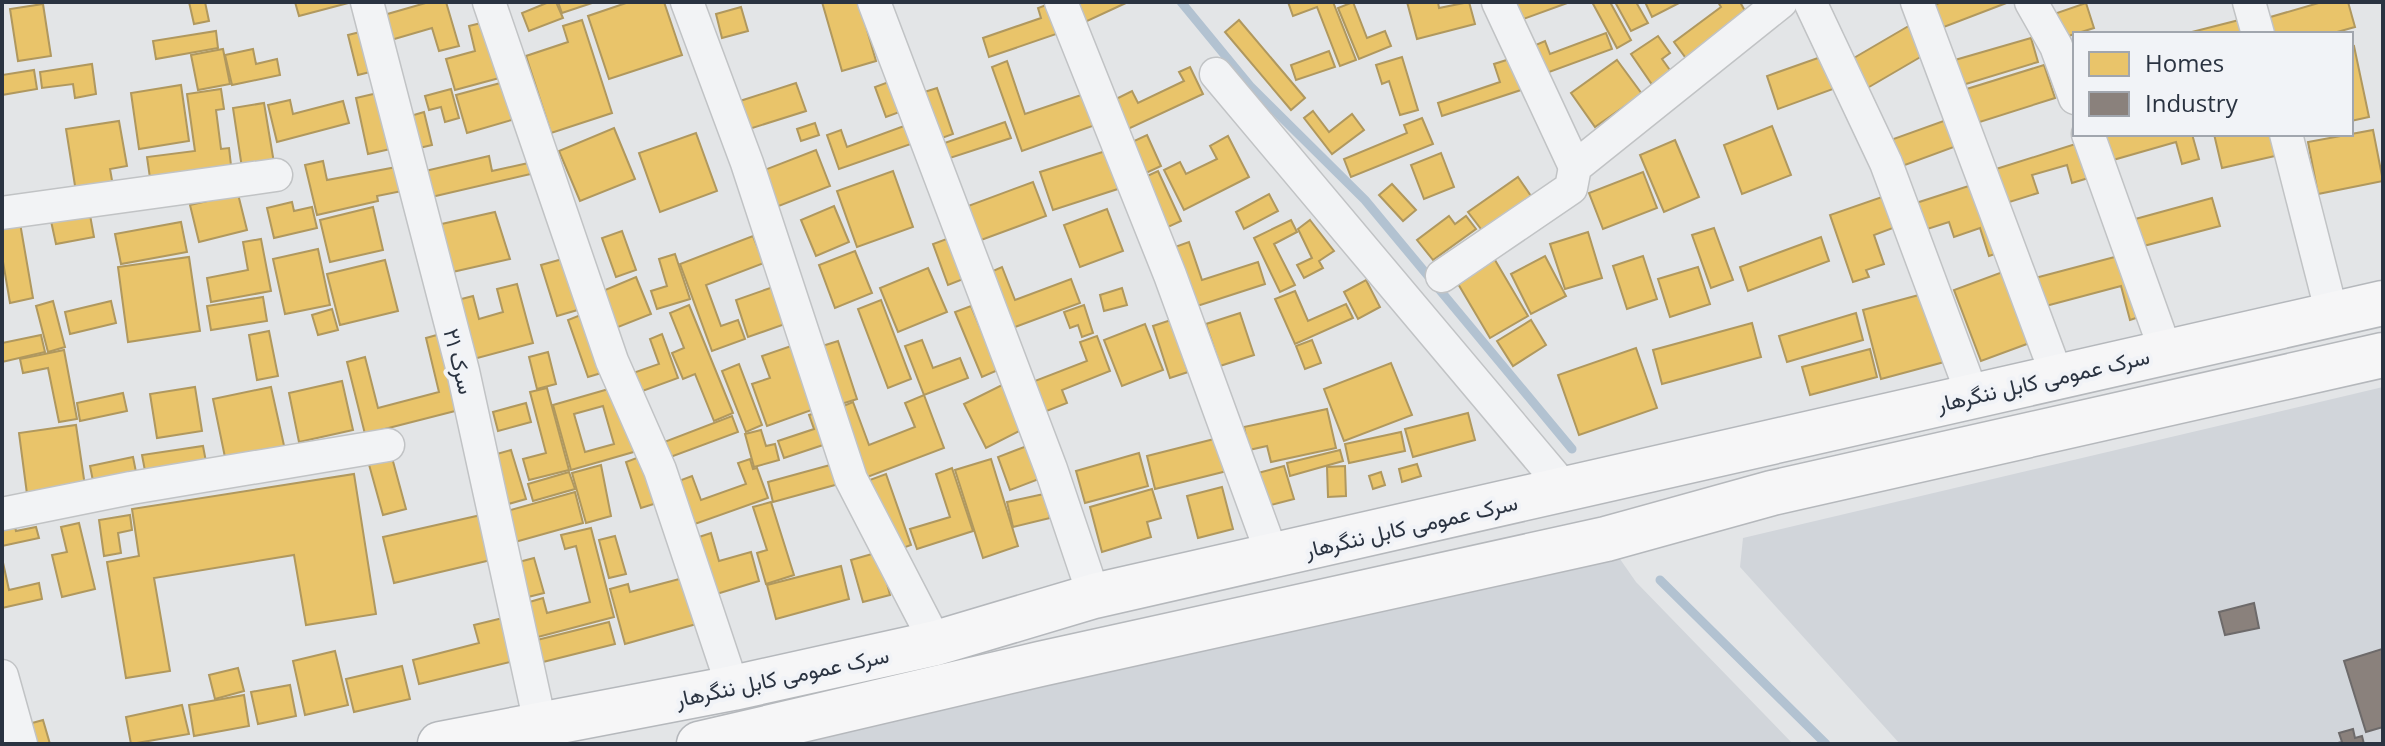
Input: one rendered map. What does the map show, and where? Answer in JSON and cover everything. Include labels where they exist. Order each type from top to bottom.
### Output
[{"type":"highway","name":"سرک عمومی کابل ننگرهار","points":[[440,744],[533,731],[936,643],[1094,596],[2383,303]]},
{"type":"highway","name":"سرک عمومی کابل ننگرهار","points":[[699,744],[1040,664],[1606,539],[1772,493],[2383,355]]},
{"type":"street","name":"سرک ۲۱","points":[[367,2],[463,371],[533,731]]},
{"type":"street","points":[[489,2],[612,361],[660,470],[733,688]]},
{"type":"street","points":[[687,2],[747,163],[851,479],[936,643]]},
{"type":"street","points":[[874,2],[1051,469],[1094,596]]},
{"type":"street","points":[[1061,2],[1170,275],[1273,557]]},
{"type":"street","points":[[1442,276],[1571,188],[1575,167],[1498,2]]},
{"type":"street","points":[[1575,167],[1781,2]]},
{"type":"street","points":[[1810,2],[1886,163],[1972,394]]},
{"type":"street","points":[[1917,2],[2057,376]]},
{"type":"street","points":[[2031,2],[2056,46],[2073,93]]},
{"type":"street","points":[[2249,2],[2257,32]]},
{"type":"street","points":[[1216,74],[1566,490]]},
{"type":"street","points":[[2089,136],[2166,352]]},
{"type":"street","points":[[2287,136],[2332,314]]},
{"type":"street","points":[[2,213],[276,175]]},
{"type":"street","points":[[2,514],[131,488],[388,445]]},
{"type":"street","points":[[2,676],[21,744]]},
{"type":"shaded area","points":[[2383,387],[2383,744],[1900,744],[1740,567],[1743,538]]},
{"type":"shaded area","points":[[1606,539],[1636,582],[1793,744],[699,744]]},
{"type":"building: Homes","points":[[189,2],[205,2],[209,21],[194,24]]},
{"type":"building: Homes","points":[[295,2],[352,2],[299,16]]},
{"type":"building: Homes","points":[[429,2],[446,2],[459,46],[439,51],[432,28],[391,40],[384,15]]},
{"type":"building: Homes","points":[[556,2],[563,18],[529,31],[522,13]]},
{"type":"building: Homes","points":[[558,2],[595,2],[562,13]]},
{"type":"building: Homes","points":[[629,2],[664,2],[682,55],[609,79],[588,16]]},
{"type":"building: Homes","points":[[822,2],[859,2],[876,61],[842,71]]},
{"type":"building: Homes","points":[[1054,2],[1065,31],[989,57],[983,38],[1041,18],[1038,8]]},
{"type":"building: Homes","points":[[1076,2],[1128,2],[1085,22]]},
{"type":"building: Homes","points":[[1288,2],[1333,2],[1356,60],[1340,66],[1317,7],[1293,16]]},
{"type":"building: Homes","points":[[1353,2],[1367,38],[1385,31],[1391,46],[1359,59],[1338,8]]},
{"type":"building: Homes","points":[[1407,2],[1438,2],[1439,8],[1469,2],[1475,24],[1417,39]]},
{"type":"building: Homes","points":[[1511,2],[1570,2],[1518,21]]},
{"type":"building: Homes","points":[[1592,2],[1610,2],[1631,40],[1617,48]]},
{"type":"building: Homes","points":[[1615,2],[1636,2],[1648,23],[1631,31]]},
{"type":"building: Homes","points":[[1645,2],[1681,2],[1652,17]]},
{"type":"building: Homes","points":[[1718,2],[1740,2],[1749,18],[1688,61],[1674,42],[1721,7]]},
{"type":"building: Homes","points":[[1942,2],[2009,2],[1936,30],[1928,7]]},
{"type":"building: Homes","points":[[2322,2],[2348,2],[2355,27],[2337,32],[2263,32],[2260,20]]},
{"type":"building: Homes","points":[[2086,3],[2094,28],[2073,32],[2059,39],[2051,15]]},
{"type":"building: Homes","points":[[43,4],[51,56],[18,61],[10,9]]},
{"type":"building: Homes","points":[[741,7],[748,31],[722,38],[716,14]]},
{"type":"building: Homes","points":[[2247,18],[2250,32],[2192,32]]},
{"type":"building: Homes","points":[[582,20],[612,113],[551,133],[526,56],[568,42],[563,26]]},
{"type":"building: Homes","points":[[1239,20],[1305,98],[1291,110],[1225,32]]},
{"type":"building: Homes","points":[[489,21],[503,77],[455,90],[446,59],[475,51],[469,26]]},
{"type":"building: Homes","points":[[1912,24],[1929,52],[1864,90],[1847,62]]},
{"type":"building: Homes","points":[[368,30],[378,70],[358,75],[348,35]]},
{"type":"building: Homes","points":[[216,31],[218,48],[156,59],[153,41]]},
{"type":"building: Homes","points":[[1606,33],[1612,49],[1541,75],[1531,47],[1545,41],[1550,54]]},
{"type":"building: Homes","points":[[1658,36],[1670,53],[1662,59],[1672,73],[1653,86],[1631,54]]},
{"type":"building: Homes","points":[[2031,38],[2038,62],[1956,87],[1948,62]]},
{"type":"building: Homes","points":[[2353,46],[2369,117],[2353,121]]},
{"type":"building: Homes","points":[[223,49],[230,84],[198,90],[191,55]]},
{"type":"building: Homes","points":[[253,49],[256,64],[277,59],[280,75],[232,85],[225,55]]},
{"type":"building: Homes","points":[[1329,51],[1335,67],[1296,80],[1291,65]]},
{"type":"building: Homes","points":[[1832,53],[1844,85],[1778,109],[1767,76]]},
{"type":"building: Homes","points":[[1402,57],[1418,110],[1400,115],[1389,81],[1382,84],[1376,65]]},
{"type":"building: Homes","points":[[1516,57],[1527,88],[1442,116],[1438,103],[1500,82],[1494,64]]},
{"type":"building: Homes","points":[[1617,60],[1642,94],[1595,127],[1571,93]]},
{"type":"building: Homes","points":[[1007,61],[1025,114],[1090,92],[1101,123],[1022,151],[992,67]]},
{"type":"building: Homes","points":[[92,64],[96,94],[75,98],[73,84],[42,88],[40,72]]},
{"type":"building: Homes","points":[[2044,65],[2055,98],[1967,126],[1957,92]]},
{"type":"building: Homes","points":[[1190,67],[1203,94],[1128,129],[1114,100],[1132,91],[1138,103],[1184,81],[1179,72]]},
{"type":"building: Homes","points":[[34,70],[37,89],[2,95],[2,75]]},
{"type":"building: Homes","points":[[894,80],[905,110],[886,117],[875,87]]},
{"type":"building: Homes","points":[[504,82],[515,119],[467,133],[456,95]]},
{"type":"building: Homes","points":[[796,83],[806,111],[749,129],[740,101]]},
{"type":"building: Homes","points":[[181,85],[189,141],[139,149],[131,93]]},
{"type":"building: Homes","points":[[937,88],[953,134],[931,142],[915,95]]},
{"type":"building: Homes","points":[[221,89],[224,109],[216,110],[221,149],[229,148],[232,174],[151,185],[147,157],[195,151],[187,94]]},
{"type":"building: Homes","points":[[451,89],[459,118],[445,122],[441,107],[429,110],[425,96]]},
{"type":"building: Homes","points":[[382,92],[395,148],[368,154],[356,98]]},
{"type":"building: Homes","points":[[290,100],[293,114],[343,101],[349,123],[277,142],[268,105]]},
{"type":"building: Homes","points":[[264,103],[274,163],[242,168],[233,108]]},
{"type":"building: Homes","points":[[1313,111],[1329,132],[1352,114],[1364,130],[1332,154],[1304,118]]},
{"type":"building: Homes","points":[[424,112],[432,145],[415,149],[407,117]]},
{"type":"building: Homes","points":[[1422,118],[1433,144],[1351,177],[1344,159],[1407,133],[1404,125]]},
{"type":"building: Homes","points":[[1952,118],[1962,144],[1894,169],[1885,142]]},
{"type":"building: Homes","points":[[119,121],[127,166],[110,169],[113,186],[76,192],[66,129]]},
{"type":"building: Homes","points":[[1005,122],[1011,138],[950,158],[933,147]]},
{"type":"building: Homes","points":[[815,123],[819,135],[801,141],[797,129]]},
{"type":"building: Homes","points":[[904,126],[911,144],[839,169],[827,135],[841,130],[847,147]]},
{"type":"building: Homes","points":[[1772,126],[1791,175],[1742,194],[1724,145]]},
{"type":"building: Homes","points":[[614,128],[635,179],[580,201],[559,151]]},
{"type":"building: Homes","points":[[2373,130],[2383,181],[2318,194],[2308,142]]},
{"type":"building: Homes","points":[[696,133],[717,191],[660,212],[639,153]]},
{"type":"building: Homes","points":[[1147,135],[1161,166],[1146,173],[1132,142]]},
{"type":"building: Homes","points":[[1228,136],[1249,177],[1184,210],[1164,170],[1180,162],[1186,174],[1217,159],[1210,146]]},
{"type":"building: Homes","points":[[2096,136],[2193,136],[2199,159],[2182,164],[2176,142],[2113,160]]},
{"type":"building: Homes","points":[[2214,136],[2270,136],[2275,156],[2222,168]]},
{"type":"building: Homes","points":[[1675,140],[1699,197],[1664,212],[1640,155]]},
{"type":"building: Homes","points":[[2085,141],[2095,176],[2072,183],[2067,165],[2032,175],[2038,193],[2003,204],[1993,170]]},
{"type":"building: Homes","points":[[1115,148],[1127,186],[1053,210],[1040,172]]},
{"type":"building: Homes","points":[[816,150],[830,186],[771,209],[757,173]]},
{"type":"building: Homes","points":[[1441,153],[1454,187],[1424,199],[1411,165]]},
{"type":"building: Homes","points":[[489,156],[492,171],[533,162],[535,173],[427,198],[421,172]]},
{"type":"building: Homes","points":[[323,161],[327,180],[402,166],[407,190],[377,196],[378,201],[317,215],[305,165]]},
{"type":"building: Homes","points":[[893,171],[913,227],[857,247],[837,191]]},
{"type":"building: Homes","points":[[1158,171],[1181,221],[1168,227],[1145,177]]},
{"type":"building: Homes","points":[[1643,172],[1657,208],[1603,229],[1589,193]]},
{"type":"building: Homes","points":[[1518,177],[1533,199],[1484,233],[1468,212]]},
{"type":"building: Homes","points":[[1033,182],[1046,216],[973,243],[960,209]]},
{"type":"building: Homes","points":[[1981,182],[2004,251],[1989,256],[1980,228],[1954,237],[1949,222],[1921,231],[1913,204]]},
{"type":"building: Homes","points":[[1392,184],[1416,210],[1403,221],[1379,195]]},
{"type":"building: Homes","points":[[238,194],[247,230],[199,242],[190,205]]},
{"type":"building: Homes","points":[[1269,194],[1278,211],[1244,229],[1236,212]]},
{"type":"building: Homes","points":[[1882,197],[1893,228],[1874,235],[1884,264],[1866,270],[1869,277],[1853,282],[1830,215]]},
{"type":"building: Homes","points":[[2212,198],[2220,226],[2136,248],[2128,221]]},
{"type":"building: Homes","points":[[292,202],[294,211],[312,207],[317,228],[274,238],[267,208]]},
{"type":"building: Homes","points":[[834,206],[849,242],[816,256],[801,220]]},
{"type":"building: Homes","points":[[373,207],[383,250],[330,262],[320,220]]},
{"type":"building: Homes","points":[[1107,209],[1123,251],[1080,267],[1064,225]]},
{"type":"building: Homes","points":[[495,212],[510,259],[448,273],[437,225]]},
{"type":"building: Homes","points":[[90,215],[94,237],[56,244],[51,221]]},
{"type":"building: Homes","points":[[1449,216],[1455,224],[1466,216],[1476,229],[1433,260],[1417,240]]},
{"type":"building: Homes","points":[[1291,220],[1297,232],[1274,244],[1295,285],[1280,292],[1254,238]]},
{"type":"building: Homes","points":[[1310,220],[1334,251],[1319,261],[1323,268],[1304,278],[1297,265],[1312,258],[1298,229]]},
{"type":"building: Homes","points":[[181,222],[187,252],[121,264],[115,234]]},
{"type":"building: Homes","points":[[20,223],[33,298],[10,303],[2,256],[2,226]]},
{"type":"building: Homes","points":[[1714,228],[1733,280],[1711,288],[1692,235]]},
{"type":"building: Homes","points":[[622,231],[636,270],[616,277],[602,238]]},
{"type":"building: Homes","points":[[1588,232],[1602,278],[1565,289],[1550,244]]},
{"type":"building: Homes","points":[[753,236],[764,263],[706,285],[721,326],[738,320],[745,339],[712,351],[680,264]]},
{"type":"building: Homes","points":[[952,237],[966,278],[948,285],[933,244]]},
{"type":"building: Homes","points":[[1821,237],[1829,261],[1748,291],[1740,267]]},
{"type":"building: Homes","points":[[261,239],[271,291],[211,302],[207,278],[248,270],[243,242]]},
{"type":"building: Homes","points":[[1189,242],[1202,280],[1258,262],[1265,284],[1191,308],[1172,248]]},
{"type":"building: Homes","points":[[318,249],[330,305],[285,314],[273,259]]},
{"type":"building: Homes","points":[[855,251],[872,293],[835,308],[819,265]]},
{"type":"building: Homes","points":[[675,254],[690,299],[657,309],[651,291],[667,286],[659,259]]},
{"type":"building: Homes","points":[[2126,254],[2142,316],[2130,320],[2121,286],[2042,307],[2035,278]]},
{"type":"building: Homes","points":[[1492,255],[1528,316],[1490,338],[1454,277]]},
{"type":"building: Homes","points":[[1545,256],[1566,296],[1531,314],[1511,274]]},
{"type":"building: Homes","points":[[1643,256],[1657,299],[1627,309],[1613,266]]},
{"type":"building: Homes","points":[[189,257],[200,331],[128,342],[118,267]]},
{"type":"building: Homes","points":[[566,258],[581,309],[557,316],[541,265]]},
{"type":"building: Homes","points":[[385,260],[398,311],[340,325],[327,274]]},
{"type":"building: Homes","points":[[1002,267],[1015,300],[1071,279],[1080,303],[1007,330],[986,274]]},
{"type":"building: Homes","points":[[1698,267],[1710,304],[1670,317],[1658,279]]},
{"type":"building: Homes","points":[[928,268],[947,312],[898,332],[880,288]]},
{"type":"building: Homes","points":[[2008,270],[2035,341],[1981,361],[1954,290]]},
{"type":"building: Homes","points":[[636,277],[651,314],[613,329],[598,293]]},
{"type":"building: Homes","points":[[1366,280],[1380,307],[1358,319],[1344,292]]},
{"type":"building: Homes","points":[[517,284],[533,343],[466,361],[450,302],[473,296],[479,319],[503,312],[497,289]]},
{"type":"building: Homes","points":[[776,286],[788,323],[748,337],[736,300]]},
{"type":"building: Homes","points":[[1122,288],[1127,305],[1104,311],[1100,295]]},
{"type":"building: Homes","points":[[1295,291],[1308,321],[1346,304],[1353,318],[1295,344],[1275,299]]},
{"type":"building: Homes","points":[[1930,292],[1948,361],[1881,379],[1863,310]]},
{"type":"building: Homes","points":[[263,297],[267,321],[211,330],[207,306]]},
{"type":"building: Homes","points":[[881,300],[911,379],[888,388],[858,309]]},
{"type":"building: Homes","points":[[53,301],[65,347],[48,352],[36,306]]},
{"type":"building: Homes","points":[[111,301],[116,323],[70,334],[65,312]]},
{"type":"building: Homes","points":[[689,305],[733,413],[714,421],[695,374],[683,379],[672,353],[684,348],[670,313]]},
{"type":"building: Homes","points":[[1084,305],[1093,333],[1082,337],[1078,325],[1070,328],[1064,312]]},
{"type":"building: Homes","points":[[971,306],[998,370],[982,377],[955,312]]},
{"type":"building: Homes","points":[[332,309],[338,330],[318,335],[312,315]]},
{"type":"building: Homes","points":[[588,312],[608,371],[588,377],[568,320]]},
{"type":"building: Homes","points":[[1240,313],[1254,355],[1220,366],[1206,324]]},
{"type":"building: Homes","points":[[1856,313],[1863,340],[1787,362],[1779,336]]},
{"type":"building: Homes","points":[[1171,320],[1188,372],[1170,378],[1153,326]]},
{"type":"building: Homes","points":[[1531,320],[1546,345],[1513,366],[1497,341]]},
{"type":"building: Homes","points":[[1752,323],[1761,357],[1662,384],[1653,350]]},
{"type":"building: Homes","points":[[1145,324],[1163,370],[1122,386],[1104,340]]},
{"type":"building: Homes","points":[[269,331],[278,376],[257,380],[249,335]]},
{"type":"building: Homes","points":[[444,333],[463,409],[365,434],[347,362],[365,357],[378,408],[439,392],[426,338]]},
{"type":"building: Homes","points":[[662,334],[678,378],[637,393],[630,374],[659,364],[650,339]]},
{"type":"building: Homes","points":[[41,335],[45,352],[2,362],[2,343]]},
{"type":"building: Homes","points":[[1097,336],[1110,371],[1062,390],[1067,403],[1039,414],[1027,384],[1087,361],[1080,342]]},
{"type":"building: Homes","points":[[922,340],[933,368],[960,358],[968,378],[924,395],[905,346]]},
{"type":"building: Homes","points":[[1312,340],[1321,363],[1305,369],[1296,346]]},
{"type":"building: Homes","points":[[838,341],[857,399],[835,406],[816,348]]},
{"type":"building: Homes","points":[[797,344],[820,407],[767,426],[752,384],[770,378],[762,356]]},
{"type":"building: Homes","points":[[1636,348],[1657,408],[1579,435],[1558,375]]},
{"type":"building: Homes","points":[[1870,349],[1877,377],[1810,395],[1802,367]]},
{"type":"building: Homes","points":[[64,350],[77,419],[59,422],[48,368],[23,373],[20,359]]},
{"type":"building: Homes","points":[[548,352],[556,384],[537,389],[529,357]]},
{"type":"building: Homes","points":[[1391,363],[1412,415],[1344,441],[1324,389]]},
{"type":"building: Homes","points":[[739,364],[762,425],[746,432],[722,371]]},
{"type":"building: Homes","points":[[342,381],[353,430],[299,442],[289,393]]},
{"type":"building: Homes","points":[[1002,385],[1025,428],[986,448],[964,404]]},
{"type":"building: Homes","points":[[619,386],[637,451],[571,470],[553,405]],"holes":[[[603,406],[614,444],[585,452],[574,414]]]},
{"type":"building: Homes","points":[[195,387],[202,431],[157,438],[150,394]]},
{"type":"building: Homes","points":[[271,387],[285,450],[226,462],[213,399]]},
{"type":"building: Homes","points":[[547,388],[569,470],[529,480],[523,459],[546,453],[530,392]]},
{"type":"building: Homes","points":[[123,393],[127,411],[80,421],[77,403]]},
{"type":"building: Homes","points":[[924,395],[944,448],[862,479],[836,409],[853,402],[869,445],[915,427],[905,403]]},
{"type":"building: Homes","points":[[526,403],[531,422],[498,431],[493,412]]},
{"type":"building: Homes","points":[[1327,409],[1336,448],[1271,462],[1267,446],[1249,450],[1244,427]]},
{"type":"building: Homes","points":[[819,412],[829,443],[784,458],[778,441],[814,429],[809,415]]},
{"type":"building: Homes","points":[[1468,413],[1475,440],[1413,457],[1405,429]]},
{"type":"building: Homes","points":[[732,416],[738,432],[665,459],[659,444]]},
{"type":"building: Homes","points":[[76,425],[85,486],[27,494],[19,433]]},
{"type":"building: Homes","points":[[761,430],[766,446],[775,444],[779,460],[754,467],[745,434]]},
{"type":"building: Homes","points":[[1401,432],[1405,451],[1349,463],[1345,444]]},
{"type":"building: Homes","points":[[1226,436],[1235,469],[1155,489],[1147,456]]},
{"type":"building: Homes","points":[[203,446],[207,467],[146,476],[142,455]]},
{"type":"building: Homes","points":[[1027,446],[1039,479],[1010,490],[998,457]]},
{"type":"building: Homes","points":[[511,450],[526,499],[505,505],[490,456]]},
{"type":"building: Homes","points":[[1340,450],[1343,461],[1290,476],[1287,463]]},
{"type":"building: Homes","points":[[1139,453],[1148,486],[1085,503],[1076,471]]},
{"type":"building: Homes","points":[[391,454],[406,509],[383,515],[368,461]]},
{"type":"building: Homes","points":[[647,454],[663,501],[641,508],[626,462]]},
{"type":"building: Homes","points":[[133,457],[137,477],[94,486],[90,466]]},
{"type":"building: Homes","points":[[750,459],[753,469],[757,468],[768,498],[692,525],[676,482],[692,476],[701,500],[746,484],[738,463]]},
{"type":"building: Homes","points":[[991,459],[1018,546],[983,558],[955,470]]},
{"type":"building: Homes","points":[[841,462],[846,482],[773,502],[768,482]]},
{"type":"building: Homes","points":[[1417,464],[1421,476],[1402,482],[1399,469]]},
{"type":"building: Homes","points":[[601,465],[611,516],[586,523],[572,473]]},
{"type":"building: Homes","points":[[1284,466],[1294,499],[1267,506],[1258,473]]},
{"type":"building: Homes","points":[[1345,466],[1346,496],[1328,497],[1327,467]]},
{"type":"building: Homes","points":[[952,468],[973,531],[917,549],[910,529],[950,517],[936,474]]},
{"type":"building: Homes","points":[[569,472],[575,489],[533,501],[528,484]]},
{"type":"building: Homes","points":[[1381,472],[1385,485],[1373,489],[1369,476]]},
{"type":"building: Homes","points":[[354,474],[376,614],[306,625],[294,555],[154,578],[170,671],[126,678],[107,562],[139,556],[132,509]]},
{"type":"building: Homes","points":[[886,474],[911,545],[892,552],[867,481]]},
{"type":"building: Homes","points":[[1222,487],[1233,529],[1198,538],[1187,496]]},
{"type":"building: Homes","points":[[1152,489],[1161,518],[1147,522],[1151,537],[1102,552],[1090,507]]},
{"type":"building: Homes","points":[[575,492],[583,523],[515,542],[507,511]]},
{"type":"building: Homes","points":[[1044,494],[1050,518],[1013,527],[1007,502]]},
{"type":"building: Homes","points":[[771,502],[794,575],[766,584],[757,553],[767,550],[753,507]]},
{"type":"building: Homes","points":[[130,515],[132,530],[118,533],[121,553],[104,556],[99,520]]},
{"type":"building: Homes","points":[[481,515],[491,560],[394,583],[383,537]]},
{"type":"building: Homes","points":[[79,523],[95,589],[62,597],[52,555],[67,552],[61,527]]},
{"type":"building: Homes","points":[[14,524],[16,531],[36,527],[39,538],[2,546],[2,526]]},
{"type":"building: Homes","points":[[591,528],[614,617],[534,638],[526,603],[543,598],[547,613],[590,602],[576,546],[565,549],[561,535]]},
{"type":"building: Homes","points":[[711,533],[719,561],[751,552],[759,581],[710,596],[693,539]]},
{"type":"building: Homes","points":[[615,536],[626,574],[609,578],[599,540]]},
{"type":"building: Homes","points":[[879,552],[890,595],[863,602],[851,560]]},
{"type":"building: Homes","points":[[2,558],[9,590],[39,583],[42,599],[2,608]]},
{"type":"building: Homes","points":[[534,558],[544,593],[524,598],[515,563]]},
{"type":"building: Homes","points":[[841,566],[849,599],[776,619],[767,585]]},
{"type":"building: Homes","points":[[687,577],[700,623],[625,644],[610,589],[628,584],[630,592]]},
{"type":"building: Homes","points":[[507,617],[518,660],[419,684],[413,660],[479,643],[474,625]]},
{"type":"building: Homes","points":[[609,622],[615,644],[539,663],[533,641]]},
{"type":"building: Homes","points":[[335,651],[348,705],[305,715],[293,661]]},
{"type":"building: Homes","points":[[402,666],[410,699],[354,712],[346,679]]},
{"type":"building: Homes","points":[[238,668],[244,691],[215,699],[209,675]]},
{"type":"building: Homes","points":[[290,685],[296,716],[258,724],[251,692]]},
{"type":"building: Homes","points":[[244,695],[249,726],[194,736],[189,705]]},
{"type":"building: Homes","points":[[182,705],[189,734],[131,744],[126,717]]},
{"type":"building: Homes","points":[[43,720],[50,744],[30,744],[25,725]]},
{"type":"building: Industry","points":[[2254,603],[2259,628],[2225,635],[2219,612]]},
{"type":"building: Industry","points":[[2382,649],[2383,727],[2366,732],[2344,661]]},
{"type":"building: Industry","points":[[2353,729],[2355,738],[2362,736],[2364,744],[2334,744],[2342,742],[2339,733]]},
{"type":"waterway","points":[[1181,2],[1251,87],[1365,200],[1572,449]]},
{"type":"waterway","points":[[1660,580],[1826,744]]}]
